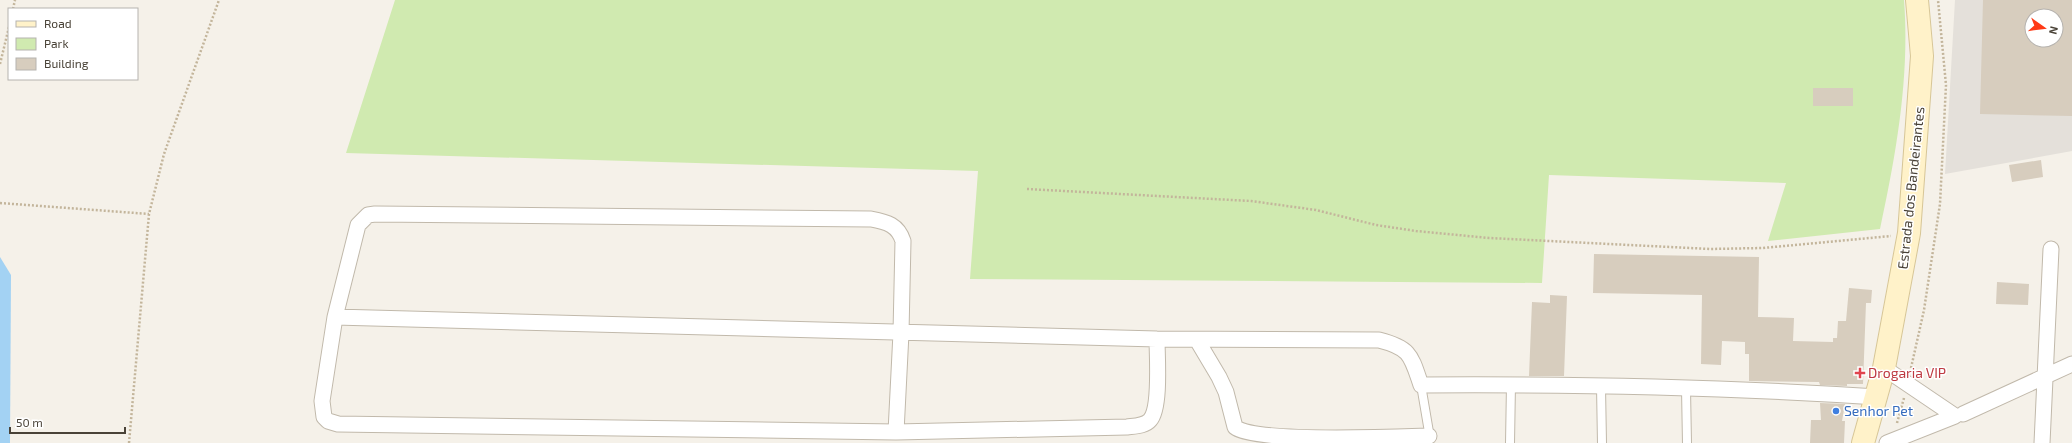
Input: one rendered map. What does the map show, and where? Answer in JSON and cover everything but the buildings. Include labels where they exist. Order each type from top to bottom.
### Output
[{"type":"main road","name":"Estrada dos Bandeirantes","points":[[1863,443],[1884,368],[1909,233],[1922,56],[1917,0]]},
{"type":"street","points":[[896,432],[901,333],[903,241],[900,232],[893,225],[871,220],[375,214],[368,215],[358,225],[335,317],[322,402],[324,417],[332,423],[896,432],[1127,427],[1144,424],[1151,419],[1157,396],[1157,339]]},
{"type":"street","points":[[2042,443],[2051,249]]},
{"type":"street","points":[[335,317],[1197,340],[1379,340],[1395,344],[1406,350],[1414,364],[1421,385],[1511,384],[1686,389],[1877,397]]},
{"type":"street","points":[[1197,340],[1226,392],[1235,427],[1243,432],[1289,437],[1430,440]]},
{"type":"street","points":[[1887,443],[1959,415],[2072,364]]},
{"type":"street","points":[[1884,368],[1959,415]]},
{"type":"lane","points":[[1510,443],[1511,384]]},
{"type":"lane","points":[[1421,385],[1430,440]]},
{"type":"lane","points":[[1601,387],[1602,443]]},
{"type":"lane","points":[[1686,389],[1687,443]]},
{"type":"path","points":[[129,443],[149,214],[164,154],[219,0]]},
{"type":"path","points":[[0,64],[8,31]]},
{"type":"path","points":[[1027,190],[1148,194],[1259,202],[1316,210],[1376,224],[1416,231],[1489,238],[1710,249],[1763,248],[1909,233]]},
{"type":"path","points":[[0,203],[149,214]]},
{"type":"shaded area","points":[[1955,0],[2072,0],[2072,151],[1945,174]]},
{"type":"green space","points":[[395,0],[1904,0],[1905,57],[1896,144],[1880,229],[1768,241],[1786,183],[1549,175],[1542,283],[970,279],[978,171],[346,153]]},
{"type":"water","points":[[0,257],[11,275],[10,443],[0,443]]},
{"type":"place","name":"Drogaria VIP","points":[[1860,373]]},
{"type":"place","name":"Senhor Pet","points":[[1836,411]]}]
